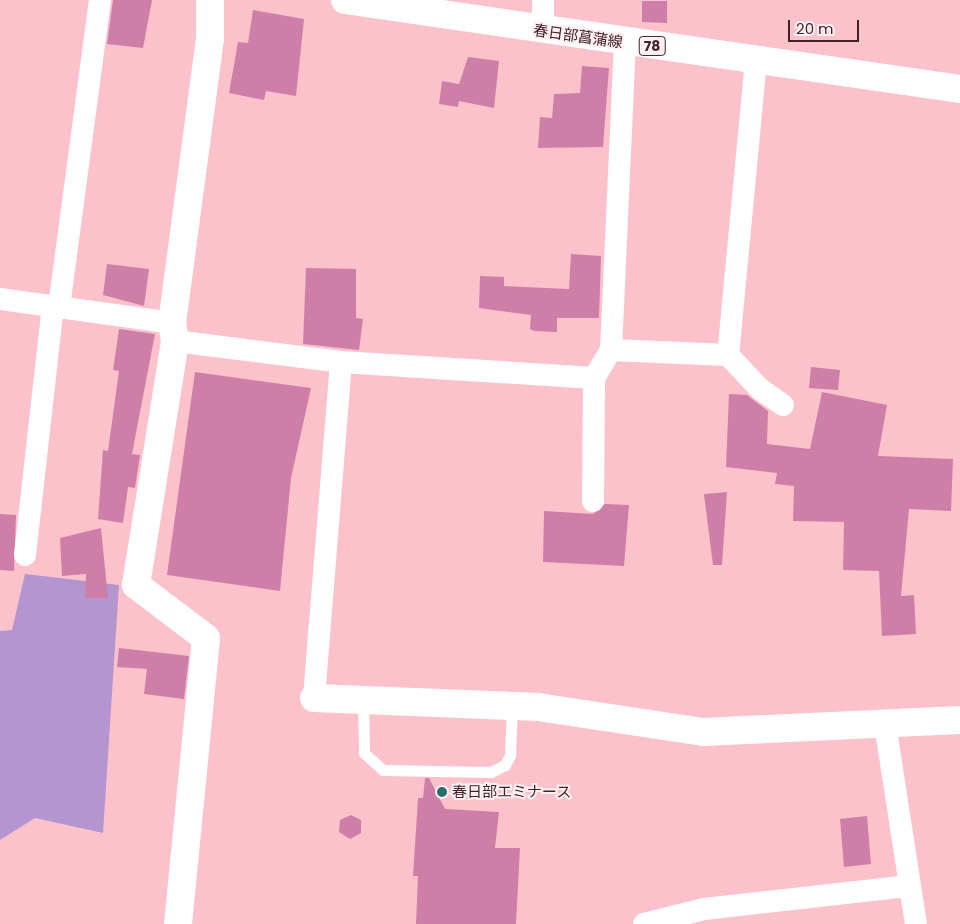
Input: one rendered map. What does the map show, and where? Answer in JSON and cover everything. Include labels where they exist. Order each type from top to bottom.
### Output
[{"type":"street","points":[[25,555],[56,306],[100,0]]},
{"type":"street","points":[[178,924],[206,638],[136,585],[174,332],[210,37],[210,0]]},
{"type":"street","name":"春日部菖蒲線","points":[[345,0],[625,43],[960,89]]},
{"type":"street","points":[[543,0],[543,31]]},
{"type":"street","points":[[593,501],[594,378],[611,350],[625,43]]},
{"type":"street","points":[[728,355],[756,60]]},
{"type":"street","points":[[0,299],[56,306],[174,332],[341,362],[594,378]]},
{"type":"street","points":[[611,350],[728,355],[760,389],[783,405]]},
{"type":"street","points":[[341,362],[314,698],[512,705],[703,732],[960,720]]},
{"type":"street","points":[[885,724],[916,924]]},
{"type":"street","points":[[644,924],[704,909],[910,886]]},
{"type":"lane","points":[[363,700],[364,754],[383,770],[491,772],[504,765],[510,755],[512,705]]},
{"type":"shaded area","points":[[25,574],[119,585],[103,833],[35,818],[0,840],[0,631],[12,630]]},
{"type":"building","points":[[113,0],[152,0],[143,48],[107,44]]},
{"type":"building","points":[[642,1],[667,1],[667,23],[642,22]]},
{"type":"building","points":[[253,10],[304,19],[296,96],[266,91],[264,100],[229,93],[238,42],[248,43]]},
{"type":"building","points":[[468,57],[499,61],[494,108],[459,101],[458,107],[439,104],[442,81],[459,84]]},
{"type":"building","points":[[582,66],[609,68],[603,147],[538,148],[540,117],[552,118],[554,94],[580,93]]},
{"type":"building","points":[[571,254],[601,256],[599,318],[557,318],[557,332],[534,331],[530,329],[531,315],[479,308],[480,276],[504,277],[504,286],[569,289]]},
{"type":"building","points":[[107,264],[149,269],[144,306],[103,295]]},
{"type":"building","points":[[306,268],[356,269],[356,318],[363,319],[359,350],[303,344]]},
{"type":"building","points":[[119,329],[155,334],[132,454],[140,455],[135,488],[128,487],[123,523],[98,519],[103,450],[108,451],[119,371],[113,370]]},
{"type":"building","points":[[811,367],[840,370],[838,390],[809,388]]},
{"type":"building","points":[[195,372],[311,388],[291,478],[280,591],[167,575]]},
{"type":"building","points":[[822,392],[887,405],[878,456],[953,459],[951,511],[909,509],[901,596],[914,595],[916,634],[882,636],[879,571],[843,570],[844,522],[793,521],[794,486],[775,484],[777,473],[726,467],[729,394],[747,395],[768,411],[767,444],[810,449]]},
{"type":"building","points":[[727,492],[722,565],[713,565],[704,494]]},
{"type":"building","points":[[605,504],[629,505],[624,566],[543,562],[544,511],[593,514]]},
{"type":"building","points":[[0,514],[16,515],[14,571],[0,570]]},
{"type":"building","points":[[101,528],[108,598],[85,598],[86,574],[62,576],[60,538]]},
{"type":"building","points":[[119,648],[189,656],[184,699],[144,694],[147,669],[117,667]]},
{"type":"building","points":[[425,778],[429,778],[445,809],[499,812],[495,848],[520,848],[516,924],[416,924],[418,876],[413,876],[418,798],[423,798]]},
{"type":"building","points":[[351,815],[361,820],[361,833],[350,839],[339,832],[340,820]]},
{"type":"building","points":[[867,816],[871,864],[844,867],[840,819]]},
{"type":"place","name":"春日部エミナース","points":[[442,792]]}]
